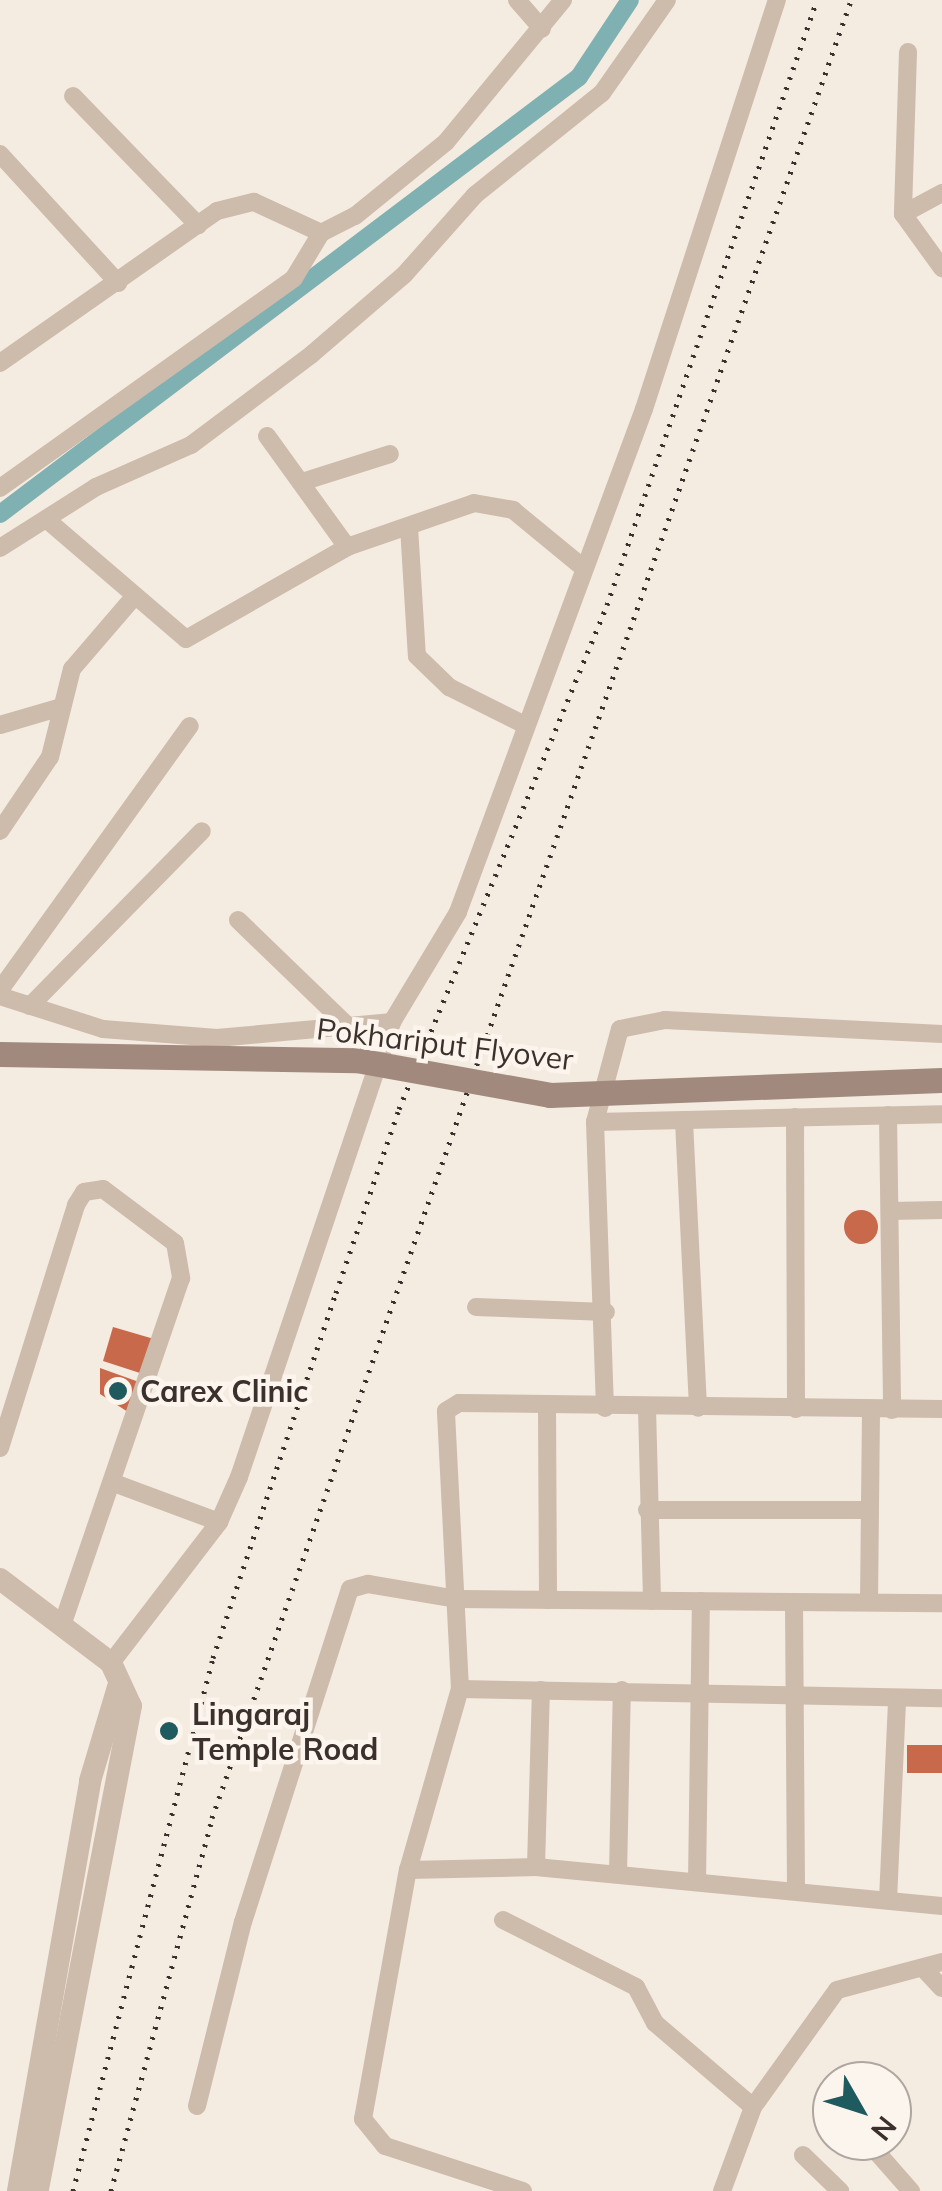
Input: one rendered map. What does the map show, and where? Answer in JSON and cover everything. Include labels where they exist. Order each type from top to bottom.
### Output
[{"type":"main road","name":"Pokhariput Flyover","points":[[0,1054],[356,1060],[550,1095],[942,1080]]},
{"type":"street","points":[[517,0],[542,30]]},
{"type":"street","points":[[0,488],[294,278],[321,233],[446,142],[563,0]]},
{"type":"street","points":[[0,548],[46,519],[191,445],[312,354],[417,262],[475,196],[602,94],[666,0]]},
{"type":"street","points":[[111,1663],[219,1522],[392,1022],[458,912],[580,566],[720,192],[776,0]]},
{"type":"street","points":[[908,52],[903,214],[942,268]]},
{"type":"street","points":[[73,96],[198,225]]},
{"type":"street","points":[[0,154],[118,283]]},
{"type":"street","points":[[903,214],[942,193]]},
{"type":"street","points":[[0,363],[198,225],[254,202],[321,233]]},
{"type":"street","points":[[267,436],[306,481],[347,547]]},
{"type":"street","points":[[306,481],[390,454]]},
{"type":"street","points":[[46,519],[186,640],[347,547],[496,504],[580,566]]},
{"type":"street","points":[[408,527],[417,656],[449,687],[525,725]]},
{"type":"street","points":[[0,831],[50,757],[58,708],[72,669],[134,597]]},
{"type":"street","points":[[0,725],[58,708]]},
{"type":"street","points":[[190,726],[0,993],[102,1029],[216,1038],[392,1022]]},
{"type":"street","points":[[30,1006],[202,831]]},
{"type":"street","points":[[238,920],[350,1028]]},
{"type":"street","points":[[605,1408],[606,1312],[595,1122],[609,1045],[634,1023],[942,1034]]},
{"type":"street","points":[[888,1114],[892,1410]]},
{"type":"street","points":[[595,1122],[942,1114]]},
{"type":"street","points":[[795,1117],[796,1409]]},
{"type":"street","points":[[684,1121],[698,1408]]},
{"type":"street","points":[[0,1448],[76,1205],[94,1186],[159,1227],[183,1258],[114,1483],[64,1620]]},
{"type":"street","points":[[890,1210],[942,1210]]},
{"type":"street","points":[[476,1308],[606,1312]]},
{"type":"street","points":[[523,2191],[385,2146],[363,2119],[408,1870],[460,1689],[446,1410],[459,1403],[605,1408],[942,1409]]},
{"type":"street","points":[[547,1407],[548,1600]]},
{"type":"street","points":[[648,1408],[647,1510],[652,1601]]},
{"type":"street","points":[[869,1602],[872,1410]]},
{"type":"street","points":[[114,1483],[219,1522]]},
{"type":"street","points":[[647,1510],[869,1510]]},
{"type":"street","points":[[0,1579],[64,1620],[111,1663],[118,1687],[131,1706],[38,2191]]},
{"type":"street","points":[[197,2106],[343,1598],[368,1584],[458,1600],[942,1603]]},
{"type":"street","points":[[697,1882],[701,1601]]},
{"type":"street","points":[[794,1602],[796,1891]]},
{"type":"street","points":[[18,2191],[90,1780],[118,1687]]},
{"type":"street","points":[[460,1689],[622,1690],[698,1698],[794,1701],[942,1698]]},
{"type":"street","points":[[536,1867],[541,1690]]},
{"type":"street","points":[[618,1874],[622,1690]]},
{"type":"street","points":[[888,1900],[896,1698]]},
{"type":"street","points":[[408,1870],[536,1867],[942,1906]]},
{"type":"street","points":[[502,1920],[636,1987],[655,2022],[753,2107]]},
{"type":"street","points":[[722,2191],[753,2107],[848,1982],[933,1966],[942,1988]]},
{"type":"street","points":[[802,2154],[840,2191]]},
{"type":"street","points":[[885,2161],[911,2191]]},
{"type":"building","points":[[861,1210],[873,1215],[878,1227],[873,1239],[861,1244],[849,1239],[844,1227],[849,1215]]},
{"type":"building","points":[[113,1327],[154,1339],[143,1374],[103,1361]]},
{"type":"building","points":[[100,1368],[139,1382],[128,1412],[100,1394]]},
{"type":"building","points":[[907,1745],[942,1745],[942,1773],[907,1773]]},
{"type":"waterway","points":[[0,514],[579,77],[630,0]]},
{"type":"railway","points":[[73,2191],[213,1658],[336,1293],[399,1109],[607,605],[817,0]]},
{"type":"railway","points":[[111,2191],[212,1818],[851,0]]},
{"type":"place","name":"Carex Clinic","points":[[118,1391]]},
{"type":"place","name":"Lingaraj Temple Road","points":[[169,1731]]}]
